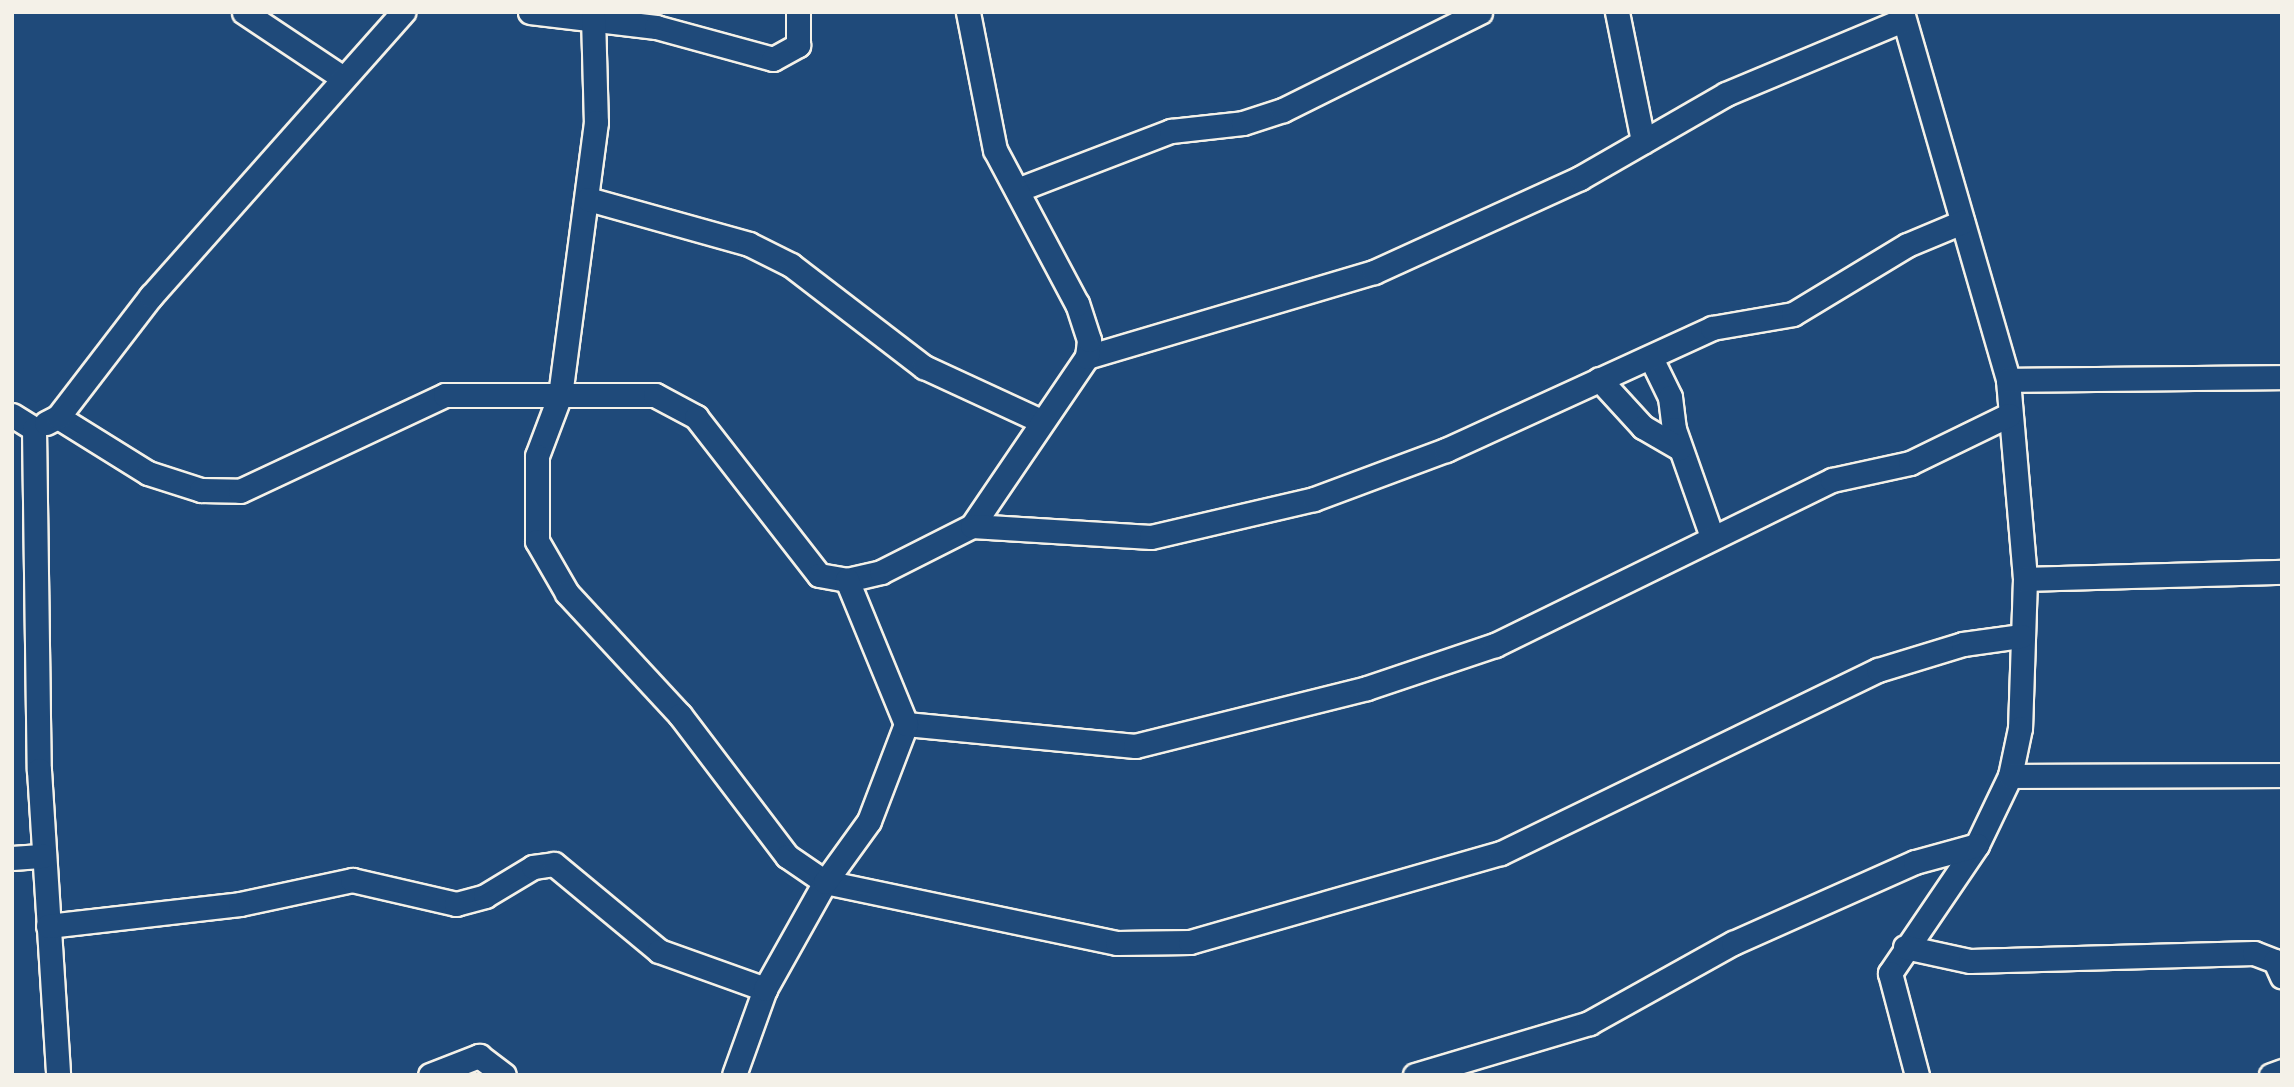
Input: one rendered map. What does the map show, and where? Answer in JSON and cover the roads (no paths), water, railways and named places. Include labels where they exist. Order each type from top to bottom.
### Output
[{"type":"street","points":[[244,12],[343,78]]},
{"type":"street","points":[[34,429],[58,417],[151,296],[403,12]]},
{"type":"street","points":[[530,12],[593,17],[773,59],[798,45],[798,12]]},
{"type":"street","points":[[1017,190],[1171,131],[1242,123],[1283,110],[1480,12]]},
{"type":"street","points":[[1617,12],[1643,141]]},
{"type":"street","points":[[58,417],[148,473],[201,490],[240,491],[445,395],[560,395],[616,391],[680,405],[696,417],[819,575],[847,580],[881,572],[972,526],[1087,357],[1089,340],[1077,304],[995,150],[968,13]]},
{"type":"street","points":[[1087,357],[1374,272],[1580,178],[1726,94],[1902,16],[2008,380],[2025,579],[2020,728],[2011,776],[1977,845],[1905,947],[1890,973],[1890,993],[1917,1075]]},
{"type":"street","points":[[593,17],[596,122],[588,200],[560,395],[537,456],[537,541],[568,593],[680,715],[787,856],[825,882],[1117,943],[1190,942],[1501,853],[1878,670],[1963,644],[2021,636]]},
{"type":"street","points":[[588,200],[749,244],[791,265],[924,367],[1041,421]]},
{"type":"street","points":[[972,526],[1151,537],[1314,499],[1446,450],[1712,328],[1793,314],[1907,245],[1962,222]]},
{"type":"street","points":[[1651,358],[1670,397],[1679,447],[1712,537]]},
{"type":"street","points":[[2008,380],[2282,377]]},
{"type":"street","points":[[1599,379],[1643,427],[1679,447]]},
{"type":"street","points":[[12,415],[34,429]]},
{"type":"street","points":[[906,724],[1095,745],[1184,737],[1439,667],[1832,480],[1910,463],[2009,415]]},
{"type":"street","points":[[34,429],[44,856],[58,1075]]},
{"type":"street","points":[[2025,579],[2282,572]]},
{"type":"street","points":[[734,1075],[765,989],[825,882],[869,821],[906,724],[847,580]]},
{"type":"street","points":[[2011,776],[2282,775]]},
{"type":"street","points":[[1415,1075],[1589,1023],[1733,943],[1915,862],[1977,845]]},
{"type":"street","points":[[12,858],[44,856]]},
{"type":"street","points":[[48,926],[240,904],[352,880],[456,904],[485,896],[533,867],[554,864],[659,951],[765,989]]},
{"type":"street","points":[[1905,947],[1970,961],[2254,953],[2275,961],[2282,977]]},
{"type":"street","points":[[430,1075],[479,1056],[504,1075]]},
{"type":"street","points":[[2271,1075],[2282,1071]]}]
